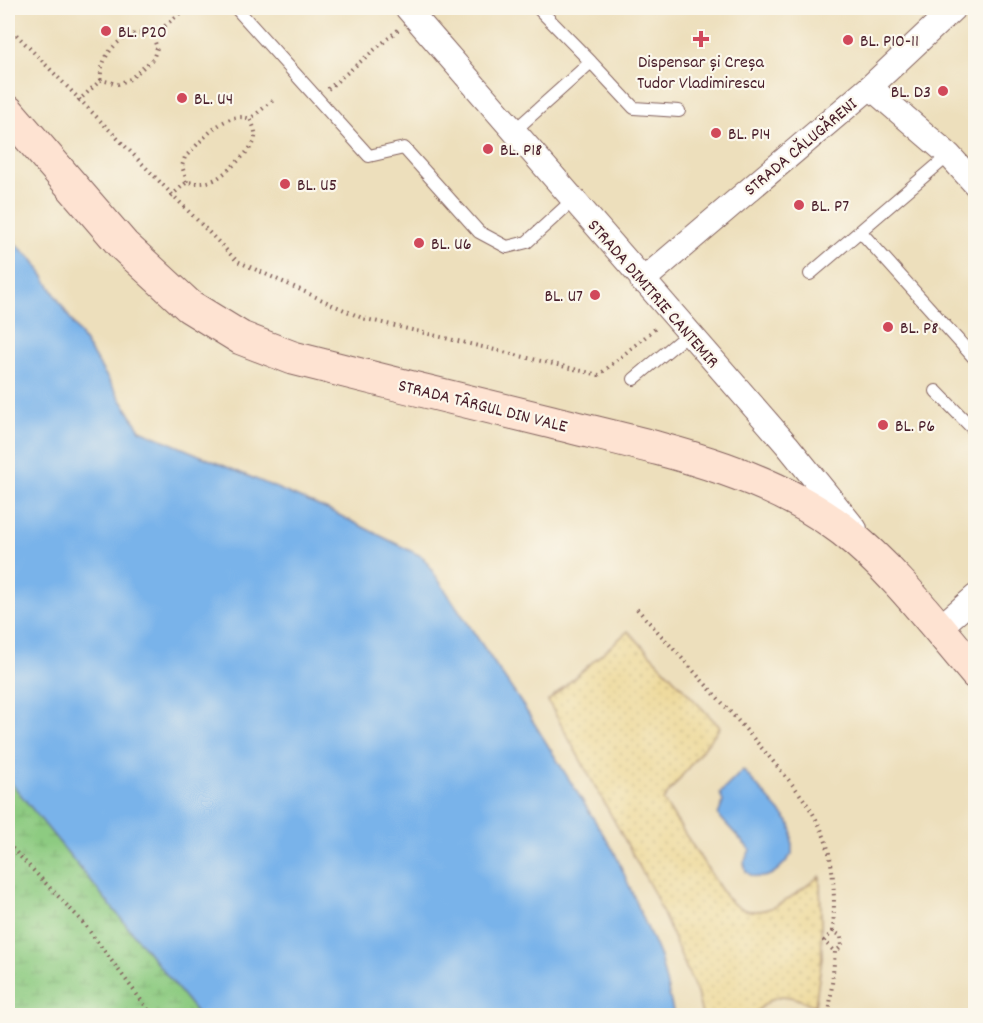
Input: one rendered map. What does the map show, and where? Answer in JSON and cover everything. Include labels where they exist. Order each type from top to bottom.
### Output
[{"type":"street","name":"STRADA CĂLUGĂRENI","points":[[642,281],[870,87],[954,8]]},
{"type":"street","name":"STRADA DIMITRIE CANTEMIR","points":[[411,12],[515,130],[642,281],[690,332],[787,445],[897,582]]},
{"type":"street","points":[[870,87],[949,155],[975,185]]},
{"type":"street","name":"STRADA TÂRGUL DIN VALE","points":[[8,112],[123,245],[189,306],[241,338],[293,358],[646,446],[719,468],[768,486],[806,506],[843,531],[897,582],[975,672]]},
{"type":"street","points":[[938,629],[975,596]]},
{"type":"lane","points":[[236,8],[369,156],[404,148],[479,232],[507,248],[527,242],[573,200]]},
{"type":"lane","points":[[537,8],[634,108],[679,111]]},
{"type":"lane","points":[[515,130],[591,62]]},
{"type":"lane","points":[[810,274],[949,155]]},
{"type":"lane","points":[[860,231],[975,360]]},
{"type":"lane","points":[[633,379],[690,332]]},
{"type":"lane","points":[[936,391],[975,432]]},
{"type":"path","points":[[153,36],[186,8]]},
{"type":"path","points":[[318,99],[411,12]]},
{"type":"path","points":[[8,26],[78,101],[237,261],[362,318],[599,375],[673,314]]},
{"type":"path","points":[[143,32],[153,36],[157,48],[153,59],[130,79],[118,84],[101,80],[99,69],[102,58],[123,40],[129,35],[143,32]]},
{"type":"path","points":[[78,101],[101,80]]},
{"type":"path","points":[[250,119],[276,98]]},
{"type":"path","points":[[171,196],[187,182],[201,184],[215,181],[243,156],[253,144],[256,130],[250,119],[241,116],[231,117],[185,157],[182,166],[187,182]]},
{"type":"path","points":[[637,609],[801,794],[821,827],[829,853],[835,898],[833,931],[824,941],[835,952]]},
{"type":"path","points":[[8,844],[81,920],[153,1016]]},
{"type":"path","points":[[829,1016],[835,952],[842,946],[841,936],[833,931]]},
{"type":"green space","points":[[8,779],[199,1015],[8,1015]]},
{"type":"sand","points":[[628,631],[720,727],[663,800],[726,897],[738,907],[750,911],[762,911],[786,900],[820,876],[822,958],[815,1006],[796,998],[782,996],[769,1001],[753,1015],[702,1015],[697,993],[654,893],[548,701]]},
{"type":"water","points":[[8,237],[34,261],[140,430],[335,513],[423,557],[524,707],[615,853],[660,957],[674,1015],[199,1015],[8,779]]},
{"type":"water","points":[[743,770],[789,822],[792,831],[792,854],[782,866],[766,877],[753,876],[746,872],[744,862],[750,850],[718,815],[723,802],[720,793]]},
{"type":"place","name":"BL. P20","points":[[106,31]]},
{"type":"place","name":"Dispensar și Creșa Tudor Vladimirescu","points":[[701,39]]},
{"type":"place","name":"BL. P10-11","points":[[848,40]]},
{"type":"place","name":"BL. D3","points":[[943,91]]},
{"type":"place","name":"BL. U4","points":[[182,98]]},
{"type":"place","name":"BL. P14","points":[[716,133]]},
{"type":"place","name":"BL. P18","points":[[488,149]]},
{"type":"place","name":"BL. U5","points":[[285,184]]},
{"type":"place","name":"BL. P7","points":[[799,205]]},
{"type":"place","name":"BL. U6","points":[[419,243]]},
{"type":"place","name":"BL. U7","points":[[595,295]]},
{"type":"place","name":"BL. P8","points":[[888,327]]},
{"type":"place","name":"BL. P6","points":[[883,425]]}]
